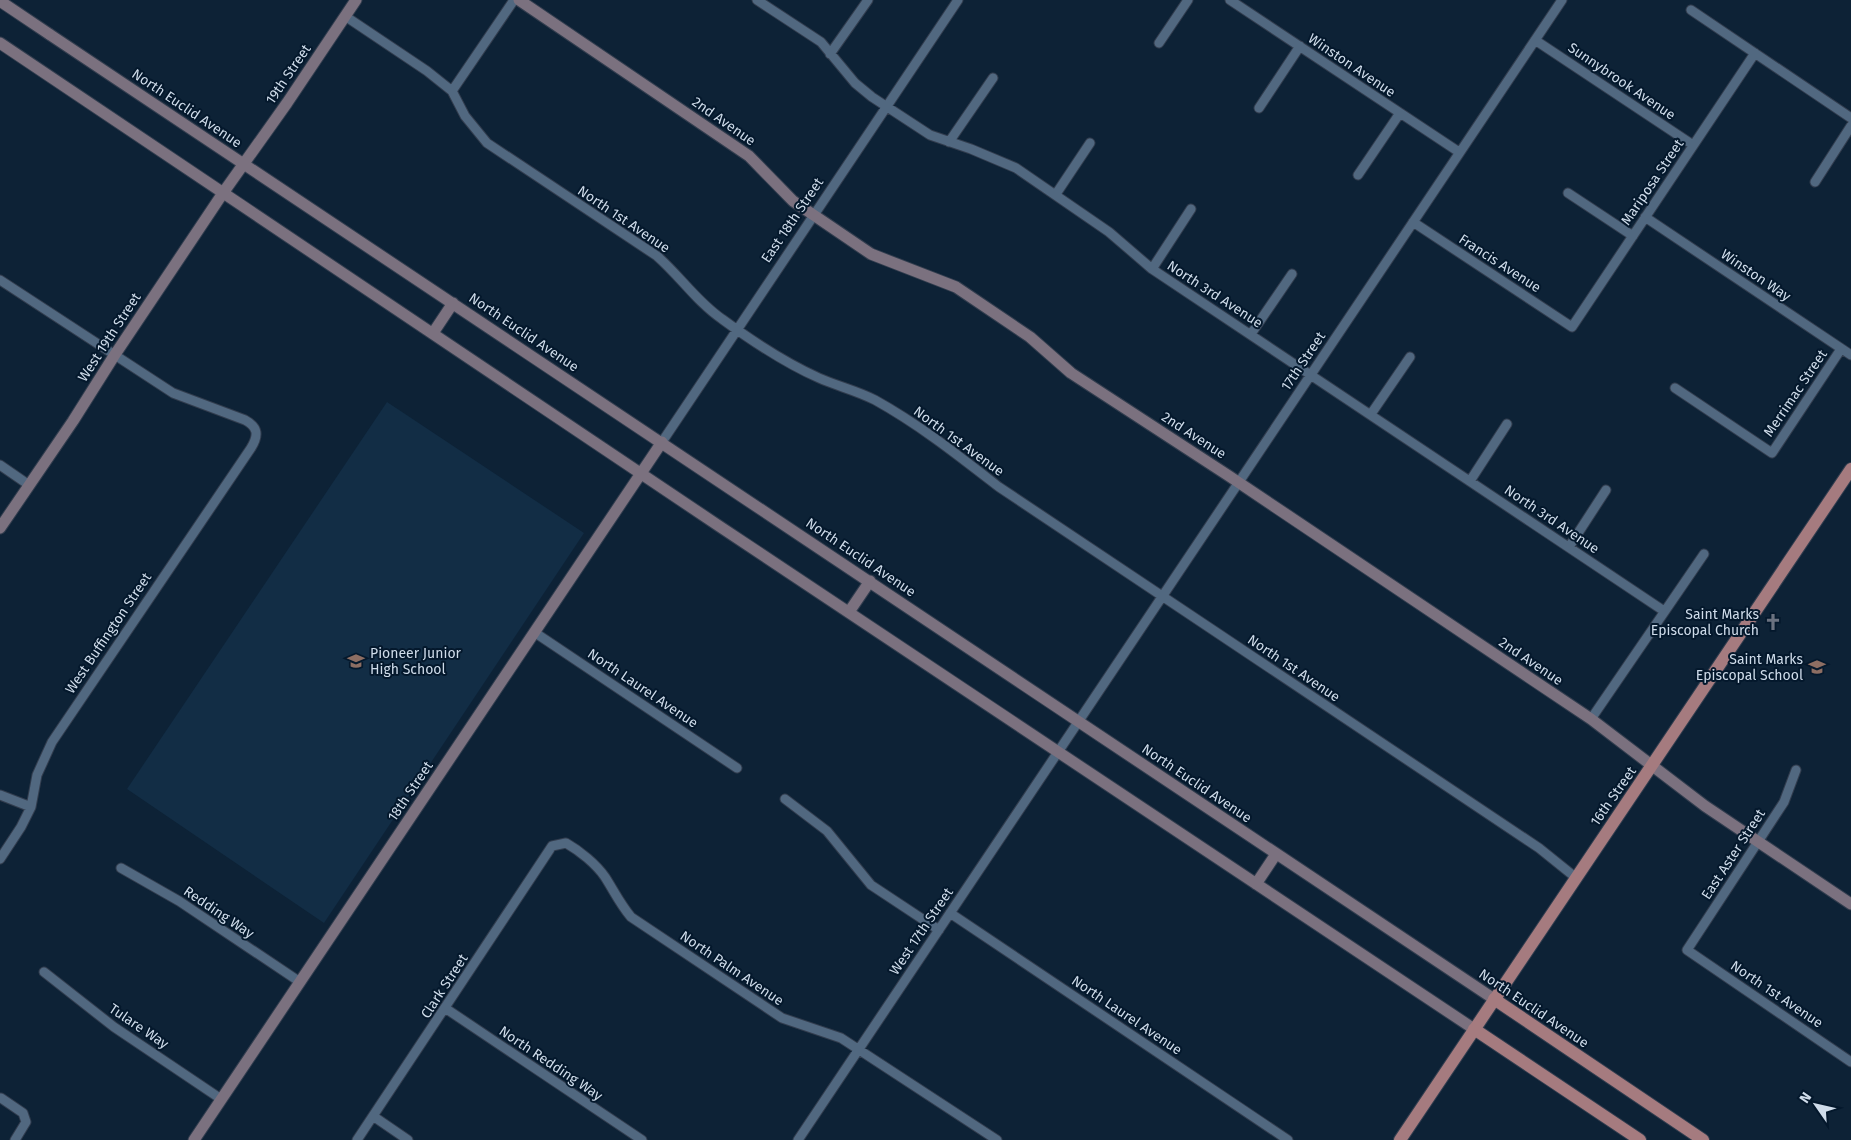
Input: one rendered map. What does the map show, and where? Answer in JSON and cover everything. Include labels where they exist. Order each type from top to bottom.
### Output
[{"type":"main road","name":"19th Street","points":[[244,164],[356,0]]},
{"type":"main road","name":"2nd Avenue","points":[[519,0],[749,156],[792,201],[871,254],[956,288],[1030,337],[1072,373],[1238,482],[1591,720],[1705,806],[1851,904]]},
{"type":"main road","name":"North Euclid Avenue","points":[[0,1],[870,581],[1702,1140]]},
{"type":"main road","points":[[0,43],[1057,752],[1640,1140]]},
{"type":"main road","name":"West 19th Street","points":[[0,528],[74,421],[114,356],[244,164]]},
{"type":"main road","points":[[433,333],[453,303]]},
{"type":"main road","name":"East 18th Street","points":[[651,458],[662,442]]},
{"type":"main road","name":"18th Street","points":[[194,1140],[651,458]]},
{"type":"main road","name":"16th Street","points":[[1400,1140],[1851,469]]},
{"type":"main road","points":[[849,612],[870,581]]},
{"type":"main road","points":[[1256,884],[1276,854]]},
{"type":"street","points":[[452,91],[514,0]]},
{"type":"street","name":"North 3rd Avenue","points":[[757,0],[821,42],[855,83],[886,106],[930,135],[1016,168],[1109,232],[1152,269],[1664,611]]},
{"type":"street","points":[[830,54],[868,0]]},
{"type":"street","name":"East 18th Street","points":[[662,442],[958,0]]},
{"type":"street","points":[[1159,43],[1188,0]]},
{"type":"street","name":"Winston Avenue","points":[[1230,0],[1459,152]]},
{"type":"street","name":"17th Street","points":[[1067,737],[1562,0]]},
{"type":"street","points":[[1692,10],[1851,118]]},
{"type":"street","name":"North 1st Avenue","points":[[345,16],[427,71],[452,91],[465,116],[487,143],[657,256],[677,273],[704,305],[737,329],[797,368],[873,399],[892,410],[956,452],[999,487],[1538,848],[1575,877]]},
{"type":"street","name":"Sunnybrook Avenue","points":[[1535,40],[1693,145]]},
{"type":"street","points":[[1259,108],[1300,46]]},
{"type":"street","name":"Mariposa Street","points":[[1572,327],[1755,53]]},
{"type":"street","points":[[949,142],[993,78]]},
{"type":"street","points":[[1358,175],[1400,113]]},
{"type":"street","points":[[1815,182],[1851,126]]},
{"type":"street","points":[[1056,194],[1090,143]]},
{"type":"street","points":[[1568,193],[1633,236]]},
{"type":"street","points":[[1152,269],[1191,209]]},
{"type":"street","name":"Winston Way","points":[[1645,217],[1851,355]]},
{"type":"street","name":"Francis Avenue","points":[[1413,222],[1572,327]]},
{"type":"street","points":[[1251,334],[1292,274]]},
{"type":"street","points":[[0,280],[114,356]]},
{"type":"street","name":"Merrimac Street","points":[[1675,388],[1772,453],[1842,349]]},
{"type":"street","name":"West Buffington Street","points":[[0,859],[21,827],[31,807],[37,775],[52,742],[256,439],[257,432],[254,424],[173,393],[114,356]]},
{"type":"street","points":[[1371,414],[1410,357]]},
{"type":"street","points":[[1470,481],[1508,424]]},
{"type":"street","points":[[0,465],[29,485]]},
{"type":"street","points":[[1569,547],[1606,490]]},
{"type":"street","points":[[1591,720],[1704,554]]},
{"type":"street","name":"North Laurel Avenue","points":[[534,632],[737,768]]},
{"type":"street","name":"West 17th Street","points":[[798,1140],[1067,737]]},
{"type":"street","name":"East Aster Street","points":[[1687,950],[1784,802],[1796,770]]},
{"type":"street","points":[[0,795],[31,807]]},
{"type":"street","points":[[785,799],[823,827],[871,885],[939,930]]},
{"type":"street","name":"North Palm Avenue","points":[[552,846],[566,843],[574,848],[604,876],[618,903],[631,917],[782,1018],[842,1038],[997,1140]]},
{"type":"street","name":"Clark Street","points":[[357,1140],[552,846]]},
{"type":"street","name":"Redding Way","points":[[121,868],[178,901],[300,982]]},
{"type":"street","name":"North Laurel Avenue","points":[[950,913],[1288,1140]]},
{"type":"street","name":"North 1st Avenue","points":[[1687,950],[1851,1062]]},
{"type":"street","name":"Tulare Way","points":[[44,972],[114,1027],[221,1099]]},
{"type":"street","name":"North Redding Way","points":[[445,1008],[642,1140]]},
{"type":"street","points":[[2,1098],[23,1113],[26,1122],[15,1140]]},
{"type":"street","points":[[373,1116],[408,1140]]},
{"type":"shaded area","name":"Pioneer Junior High School","points":[[387,402],[584,533],[324,923],[127,789]]},
{"type":"place","name":"Saint Marks Episcopal Church","points":[[1773,622]]},
{"type":"place","name":"Pioneer Junior High School","points":[[356,661]]},
{"type":"place","name":"Saint Marks Episcopal School","points":[[1817,667]]}]
